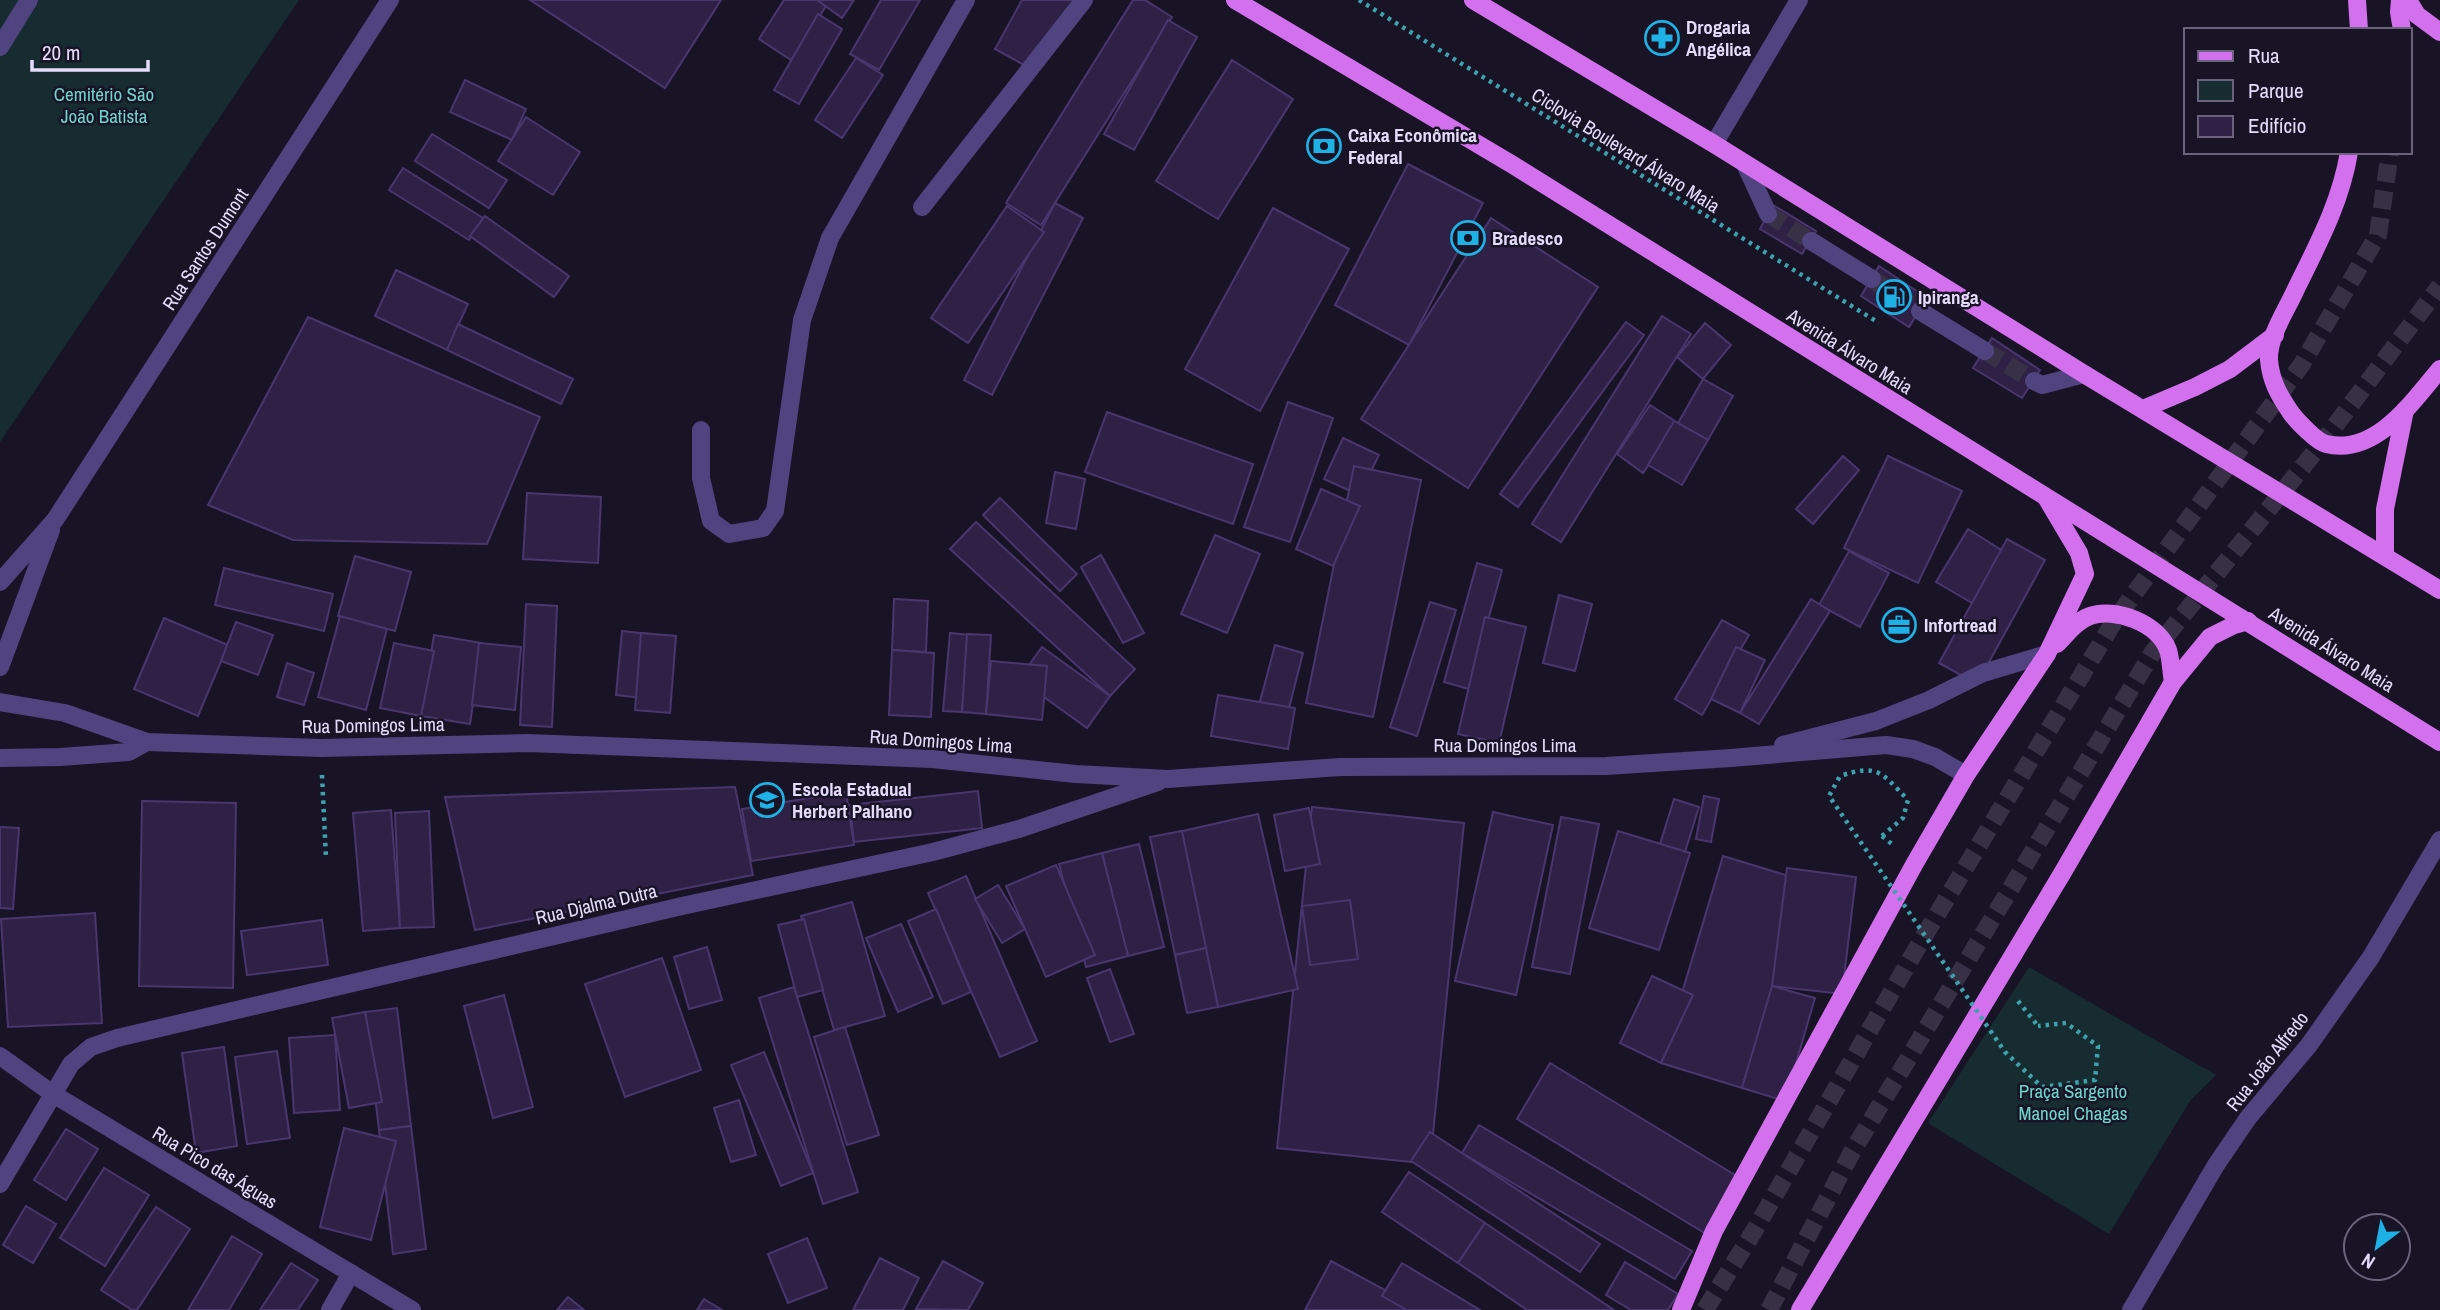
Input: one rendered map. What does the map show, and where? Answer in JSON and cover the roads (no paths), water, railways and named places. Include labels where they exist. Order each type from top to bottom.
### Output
[{"type":"main road","name":"Avenida Álvaro Maia","points":[[1235,0],[1524,172],[2440,742]]},
{"type":"main road","points":[[1473,0],[1714,144],[2084,374],[2440,590]]},
{"type":"main road","points":[[2357,0],[2359,28]]},
{"type":"main road","points":[[2400,0],[2402,28]]},
{"type":"main road","points":[[2408,0],[2417,15],[2440,33]]},
{"type":"main road","points":[[2350,154],[2346,174],[2330,219],[2275,335],[2269,358],[2274,389],[2296,420],[2324,444],[2352,446],[2378,434],[2405,410],[2440,369]]},
{"type":"main road","points":[[2143,409],[2230,369],[2275,335]]},
{"type":"main road","points":[[2385,556],[2385,509],[2405,410]]},
{"type":"main road","points":[[1681,1310],[1714,1231],[1915,863],[1966,775],[2047,654],[2085,574],[2079,553],[2047,499]]},
{"type":"main road","points":[[2047,654],[2077,622],[2110,612],[2137,620],[2153,631],[2167,648],[2173,682]]},
{"type":"main road","points":[[1800,1310],[2056,884],[2173,682],[2210,637],[2248,621]]},
{"type":"street","points":[[0,47],[29,0]]},
{"type":"street","name":"Rua Santos Dumont","points":[[0,582],[55,520],[390,0]]},
{"type":"street","points":[[701,430],[701,478],[711,521],[729,534],[764,528],[775,511],[802,320],[830,238],[966,0]]},
{"type":"street","points":[[922,208],[1084,0]]},
{"type":"street","points":[[1714,144],[1799,0]]},
{"type":"street","points":[[1745,164],[1768,214]]},
{"type":"street","points":[[1811,241],[1872,279]]},
{"type":"street","points":[[1920,311],[1985,351]]},
{"type":"street","points":[[2034,381],[2042,386],[2084,374]]},
{"type":"street","name":"Rua Santos Dumont","points":[[0,667],[55,520]]},
{"type":"street","name":"Rua Domingos Lima","points":[[1731,758],[1876,721],[1929,700],[1983,673],[2047,654]]},
{"type":"street","name":"Rua Domingos Lima","points":[[0,702],[65,713],[147,742],[321,748],[528,743],[932,759],[1076,774],[1168,779],[1340,767],[1606,766],[1886,745],[1913,749],[1935,757],[1966,775]]},
{"type":"street","name":"Rua Domingos Lima","points":[[0,758],[129,752],[147,742]]},
{"type":"street","name":"Rua Djalma Dutra","points":[[0,1184],[71,1063],[91,1047],[117,1038],[682,906],[933,852],[1019,830],[1168,779]]},
{"type":"street","name":"Rua João Alfredo","points":[[2131,1310],[2216,1164],[2248,1118],[2309,1045],[2371,957],[2440,840]]},
{"type":"street","name":"Rua Pico das Águas","points":[[0,1056],[53,1094],[412,1310]]},
{"type":"street","points":[[330,1310],[351,1273]]},
{"type":"tunnel","points":[[1705,1310],[1754,1231],[1921,941],[2115,620],[2302,364],[2378,235],[2390,154]]},
{"type":"tunnel","points":[[1768,214],[1811,241]]},
{"type":"tunnel","points":[[1872,279],[1920,311]]},
{"type":"tunnel","points":[[1769,1310],[1852,1152],[2153,652],[2322,443],[2440,286]]},
{"type":"tunnel","points":[[1985,351],[2034,381]]},
{"type":"place","name":"Drogaria Angélica","points":[[1662,38]]},
{"type":"place","name":"Caixa Econômica Federal","points":[[1324,146]]},
{"type":"place","name":"Bradesco","points":[[1468,238]]},
{"type":"place","name":"Ipiranga","points":[[1894,297]]},
{"type":"place","name":"Infortread","points":[[1899,625]]},
{"type":"place","name":"Escola Estadual Herbert Palhano","points":[[767,800]]},
{"type":"park label","name":"Cemitério São João Batista","points":[[104,105]]},
{"type":"park label","name":"Praça Sargento Manoel Chagas","points":[[2073,1102]]}]
